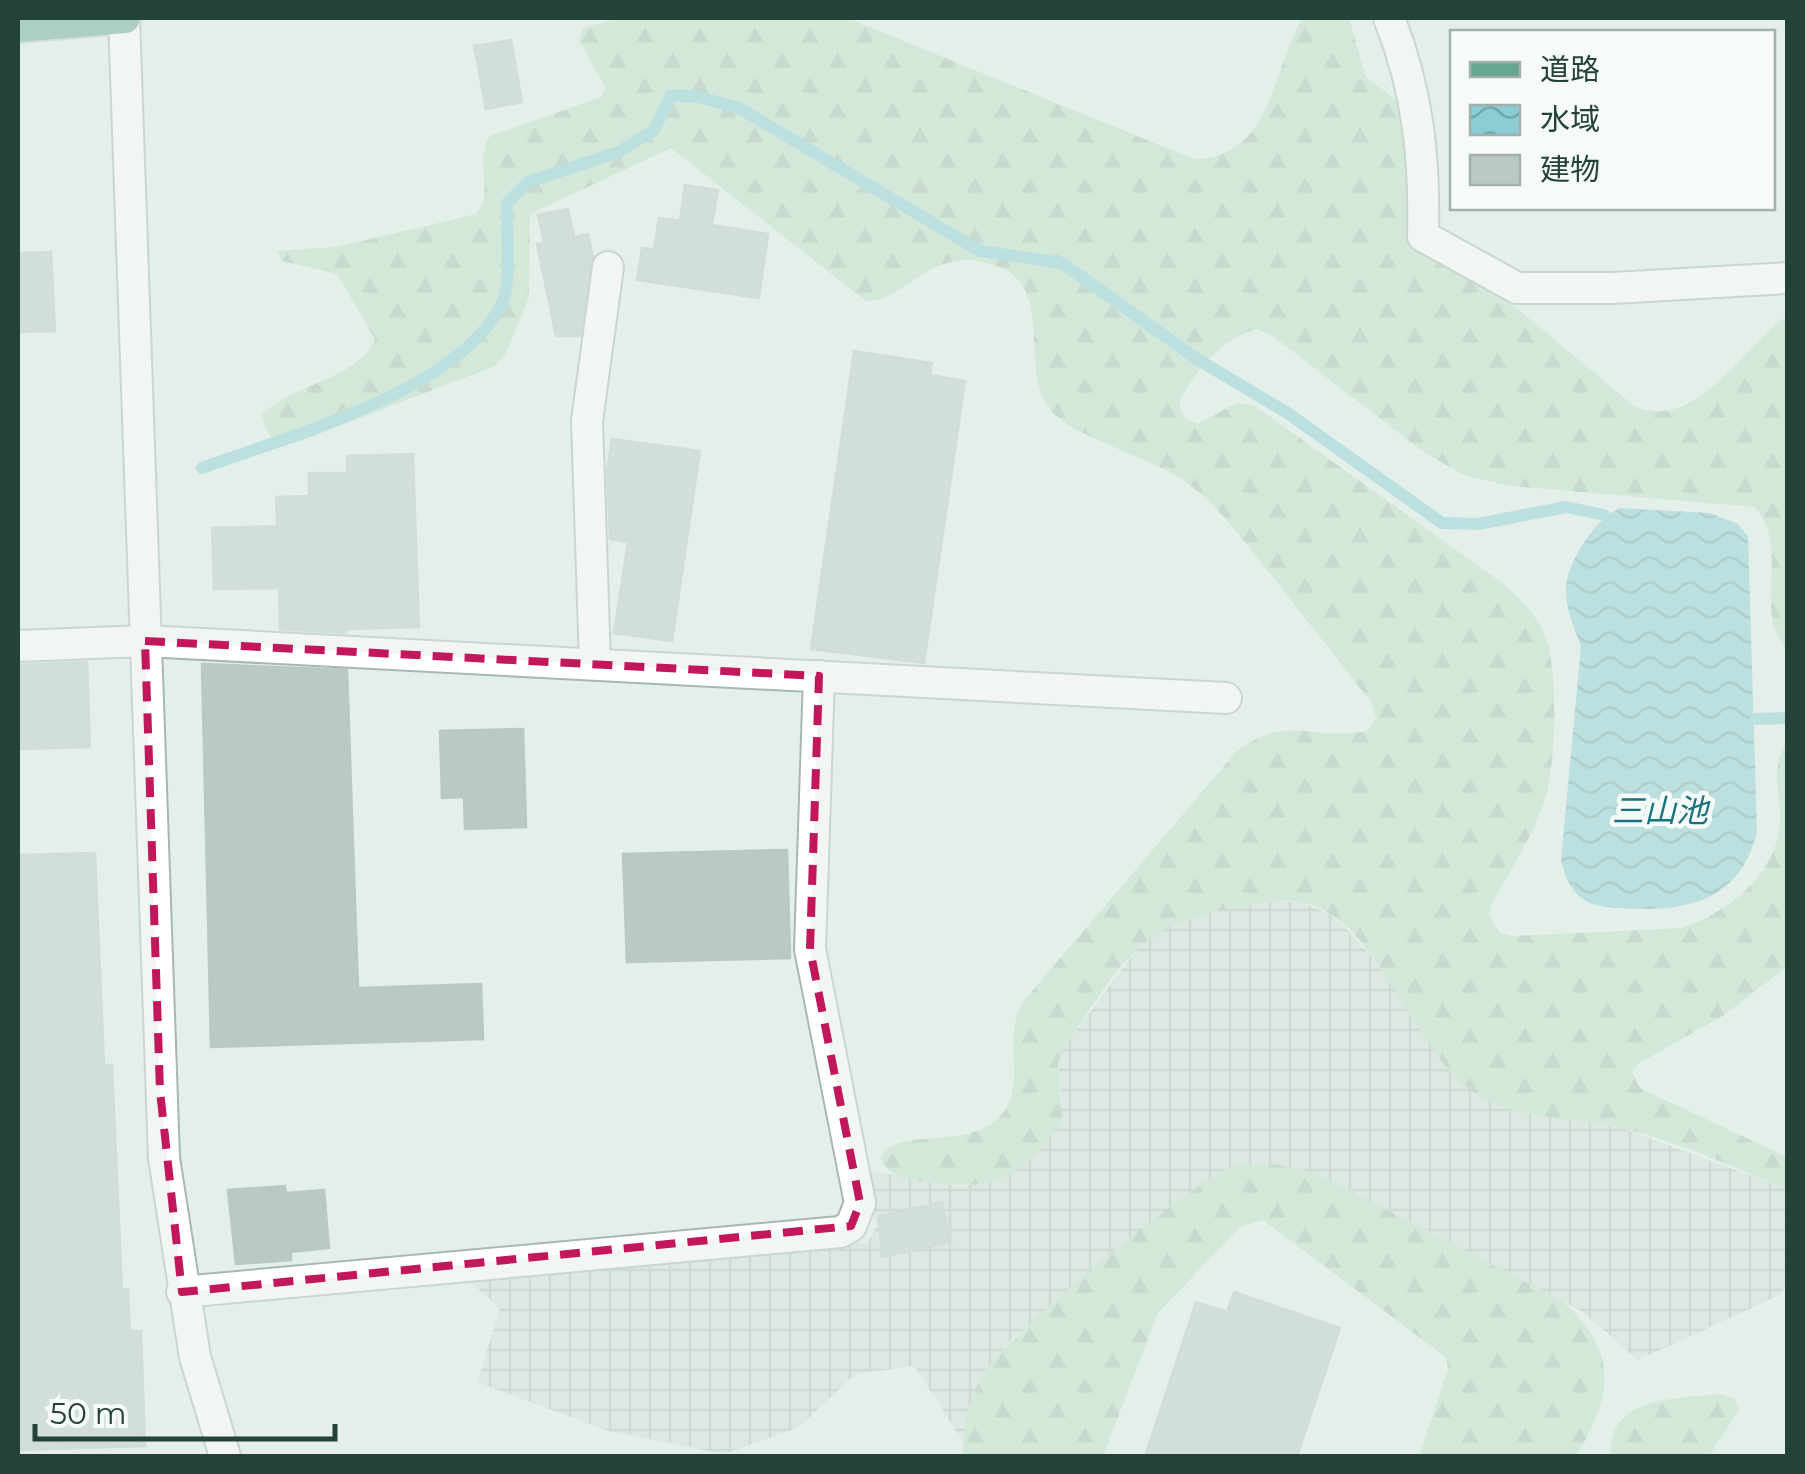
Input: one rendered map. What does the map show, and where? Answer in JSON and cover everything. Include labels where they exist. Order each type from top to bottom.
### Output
[{"type":"main road","points":[[18,26],[125,18]]},
{"type":"street","points":[[125,18],[160,1091],[182,1292],[200,1374],[225,1456]]},
{"type":"street","points":[[1390,18],[1416,96],[1423,136],[1424,236],[1517,288],[1613,288],[1788,278]]},
{"type":"street","points":[[595,664],[587,421],[608,267]]},
{"type":"street","points":[[18,646],[145,641],[1226,698]]},
{"type":"street","points":[[182,1292],[840,1232],[851,1226],[860,1203],[810,950],[819,676]]},
{"type":"highlighted area","points":[[145,641],[819,676],[810,949],[860,1203],[851,1226],[182,1292],[160,1091]]},
{"type":"shaded area","points":[[1270,902],[1301,902],[1335,917],[1516,1111],[1619,1127],[1787,1189],[1787,1286],[1778,1296],[1638,1360],[1583,1312],[1318,1174],[1276,1164],[1232,1167],[1197,1188],[1012,1339],[985,1372],[970,1405],[963,1441],[914,1366],[855,1374],[799,1427],[724,1454],[608,1431],[477,1382],[500,1309],[467,1278],[867,1242],[877,1227],[866,1170],[962,1187],[1062,1102],[1058,1063],[1065,1046],[1145,938],[1199,913]]},
{"type":"green space","points":[[620,18],[847,18],[1194,159],[1220,155],[1240,144],[1255,128],[1303,18],[1349,18],[1366,77],[1398,101],[1403,114],[1422,252],[1513,305],[1634,406],[1656,411],[1678,408],[1698,397],[1787,316],[1787,649],[1772,617],[1770,540],[1765,522],[1754,507],[1511,486],[1466,476],[1425,453],[1274,337],[1257,329],[1233,339],[1210,358],[1191,381],[1179,405],[1186,419],[1198,424],[1238,402],[1255,406],[1508,587],[1538,622],[1552,671],[1552,764],[1535,826],[1492,903],[1489,915],[1500,933],[1512,936],[1682,928],[1717,912],[1748,888],[1771,857],[1780,819],[1777,770],[1787,744],[1787,967],[1724,1015],[1638,1064],[1632,1072],[1640,1088],[1787,1157],[1787,1189],[1638,1132],[1531,1114],[1483,1098],[1457,1079],[1435,1052],[1354,934],[1330,914],[1293,901],[1205,914],[1176,924],[1134,952],[1065,1046],[1058,1063],[1062,1120],[1020,1167],[989,1182],[970,1185],[912,1179],[889,1170],[880,1158],[888,1148],[915,1140],[967,1134],[998,1118],[1012,1093],[1014,1032],[1023,1002],[1236,752],[1271,733],[1367,731],[1376,719],[1371,702],[1209,501],[1169,472],[1081,432],[1055,415],[1043,398],[1032,313],[1027,294],[1016,278],[999,267],[954,261],[881,299],[866,301],[671,148],[530,214],[529,297],[506,354],[495,366],[295,443],[272,437],[262,415],[275,404],[354,364],[375,339],[337,274],[282,261],[277,251],[336,247],[476,214],[484,196],[483,155],[490,136],[601,97],[605,87],[579,40],[583,28]]},
{"type":"green space","points":[[1276,1164],[1318,1174],[1562,1301],[1594,1338],[1605,1375],[1598,1413],[1576,1456],[1419,1456],[1448,1369],[1446,1357],[1263,1220],[1240,1227],[1158,1313],[1103,1456],[963,1456],[968,1411],[981,1378],[1031,1324],[1103,1260],[1208,1180],[1235,1166]]},
{"type":"green space","points":[[1720,1394],[1733,1398],[1740,1408],[1709,1456],[1611,1456],[1613,1436],[1620,1421],[1632,1411],[1666,1400]]},
{"type":"water","name":"三山池","points":[[1621,508],[1710,513],[1738,524],[1748,536],[1757,832],[1740,871],[1728,884],[1697,902],[1659,909],[1622,908],[1587,901],[1571,887],[1561,860],[1581,646],[1567,605],[1567,580],[1593,530]]},
{"type":"building","points":[[511,40],[522,102],[486,109],[474,46]]},
{"type":"building","points":[[685,185],[718,190],[712,225],[768,234],[759,298],[637,280],[642,248],[654,250],[659,218],[680,221]]},
{"type":"building","points":[[568,209],[574,237],[588,234],[593,257],[580,336],[556,336],[537,244],[544,243],[538,215]]},
{"type":"building","points":[[51,252],[55,331],[18,332],[18,253]]},
{"type":"building","points":[[854,351],[932,363],[930,375],[965,381],[924,663],[811,649]]},
{"type":"building","points":[[612,439],[700,451],[672,641],[614,633],[628,542],[610,539],[607,471]]},
{"type":"building","points":[[413,454],[419,627],[346,629],[346,633],[280,629],[279,588],[214,589],[212,528],[277,526],[276,497],[309,496],[309,473],[347,473],[347,456]]},
{"type":"building","points":[[87,662],[90,747],[18,749],[18,665]]},
{"type":"building","points":[[202,664],[347,670],[358,988],[481,984],[483,1039],[211,1047]]},
{"type":"building","points":[[523,729],[526,827],[465,829],[464,797],[442,798],[440,731]]},
{"type":"building","points":[[787,850],[790,958],[627,962],[623,854]]},
{"type":"building","points":[[95,853],[104,1065],[112,1065],[122,1290],[128,1289],[130,1331],[141,1331],[145,1446],[18,1450],[18,855]]},
{"type":"building","points":[[285,1186],[286,1193],[324,1190],[329,1248],[291,1252],[291,1260],[236,1264],[228,1190]]},
{"type":"building","points":[[942,1202],[951,1242],[882,1257],[879,1216]]},
{"type":"building","points":[[1234,1292],[1340,1328],[1297,1456],[1145,1456],[1196,1302],[1227,1312]]},
{"type":"waterway","points":[[202,468],[369,407],[450,361],[481,334],[502,303],[508,269],[507,203],[528,182],[619,152],[654,130],[671,96],[695,96],[739,108],[980,251],[1062,263],[1197,359],[1286,412],[1442,523],[1478,524],[1566,507],[1604,515]]},
{"type":"waterway","points":[[1756,719],[1788,718]]}]
